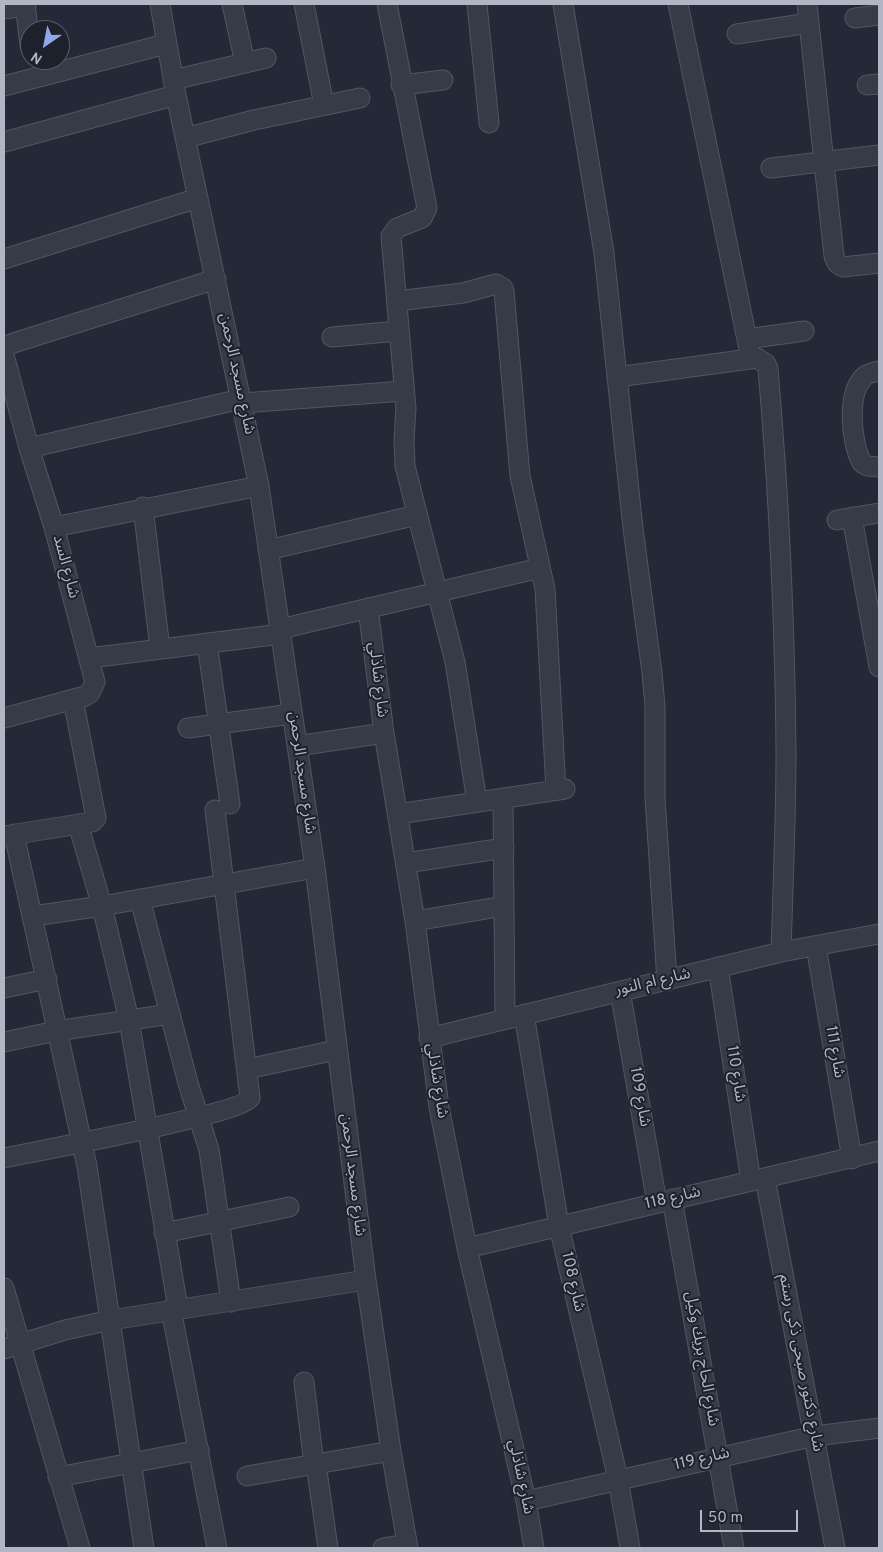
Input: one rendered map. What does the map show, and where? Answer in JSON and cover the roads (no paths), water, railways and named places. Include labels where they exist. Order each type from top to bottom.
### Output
[{"type":"street","name":"شارع مسجد الرحمن","points":[[160,4],[185,138],[259,486],[315,868],[336,1050],[366,1280],[391,1451],[408,1546]]},
{"type":"street","points":[[232,4],[245,63]]},
{"type":"street","points":[[304,4],[324,105]]},
{"type":"street","points":[[387,4],[401,85],[427,208],[422,218],[396,228],[391,236],[404,391],[405,466],[455,662],[478,802]]},
{"type":"street","points":[[477,4],[489,123]]},
{"type":"street","points":[[563,4],[598,215],[632,528],[653,690],[655,798],[667,980]]},
{"type":"street","points":[[678,4],[751,359]]},
{"type":"street","points":[[807,4],[822,162],[834,256],[837,263],[843,267],[851,268],[879,263]]},
{"type":"street","points":[[4,9],[25,5],[27,20]]},
{"type":"street","points":[[855,18],[879,15]]},
{"type":"street","points":[[737,34],[809,23]]},
{"type":"street","points":[[4,86],[166,44]]},
{"type":"street","points":[[4,142],[175,88],[245,63],[266,58]]},
{"type":"street","points":[[401,85],[443,80]]},
{"type":"street","points":[[185,138],[360,98]]},
{"type":"street","points":[[771,168],[879,156]]},
{"type":"street","points":[[4,258],[198,198]]},
{"type":"street","points":[[4,346],[216,279]]},
{"type":"street","points":[[397,301],[463,293],[496,284],[503,288],[520,476],[546,590],[561,790],[398,814]]},
{"type":"street","points":[[332,337],[400,331]]},
{"type":"street","points":[[747,339],[804,331]]},
{"type":"street","name":"شارع السد","points":[[4,355],[29,448],[54,527],[94,676],[93,688],[85,696],[4,716]]},
{"type":"street","points":[[617,377],[751,359],[762,360],[768,369],[780,542],[786,752],[781,952]]},
{"type":"street","points":[[879,371],[866,374],[860,380],[853,404],[855,438],[862,463],[867,466],[879,467]]},
{"type":"street","points":[[29,448],[242,401],[404,391]]},
{"type":"street","points":[[54,527],[259,486]]},
{"type":"street","points":[[143,508],[160,649]]},
{"type":"street","points":[[879,513],[845,519],[879,668]]},
{"type":"street","points":[[268,550],[417,515]]},
{"type":"street","points":[[89,658],[280,632],[368,608],[540,568]]},
{"type":"street","name":"شارع شاذلي","points":[[368,608],[384,733],[415,921],[439,1107],[467,1248],[526,1500],[534,1548]]},
{"type":"street","points":[[4,1158],[200,1116],[247,1102],[250,1094],[224,884],[219,724],[207,643]]},
{"type":"street","points":[[73,699],[96,815],[94,820],[9,835],[33,916],[56,1031],[83,1141],[144,1548]]},
{"type":"street","points":[[188,728],[292,714]]},
{"type":"street","points":[[297,746],[384,733]]},
{"type":"street","points":[[503,798],[505,1019]]},
{"type":"street","points":[[78,824],[102,906],[129,1020],[175,1309],[217,1548]]},
{"type":"street","points":[[406,863],[504,848]]},
{"type":"street","points":[[33,916],[140,900],[315,868]]},
{"type":"street","points":[[140,900],[210,1158],[231,1302]]},
{"type":"street","points":[[415,921],[504,906]]},
{"type":"street","name":"شارع ام النور","points":[[429,1038],[781,952],[879,934]]},
{"type":"street","name":"شارع 111","points":[[816,946],[852,1158]]},
{"type":"street","name":"شارع 110","points":[[718,967],[758,1179]]},
{"type":"street","points":[[4,988],[46,979]]},
{"type":"street","name":"شارع 109","points":[[620,991],[665,1201]]},
{"type":"street","points":[[4,1042],[56,1031],[170,1014]]},
{"type":"street","name":"شارع 108","points":[[524,1014],[559,1226],[618,1479],[630,1548]]},
{"type":"street","points":[[247,1069],[336,1050]]},
{"type":"street","name":"شارع 118","points":[[467,1248],[879,1151]]},
{"type":"street","name":"شارع دكتور صبحى ذكى رستم","points":[[758,1179],[815,1436],[835,1548]]},
{"type":"street","name":"شارع الحاج بريك وكيل","points":[[665,1201],[718,1456],[734,1548]]},
{"type":"street","points":[[164,1233],[290,1207]]},
{"type":"street","points":[[12,1347],[65,1330],[111,1320],[366,1280]]},
{"type":"street","points":[[4,1288],[12,1347],[58,1478],[80,1548]]},
{"type":"street","points":[[304,1382],[328,1548]]},
{"type":"street","name":"شارع 119","points":[[526,1500],[815,1436],[879,1428]]},
{"type":"street","points":[[58,1478],[199,1450]]},
{"type":"street","points":[[247,1476],[391,1451]]},
{"type":"street","points":[[383,1548],[408,1546]]}]
